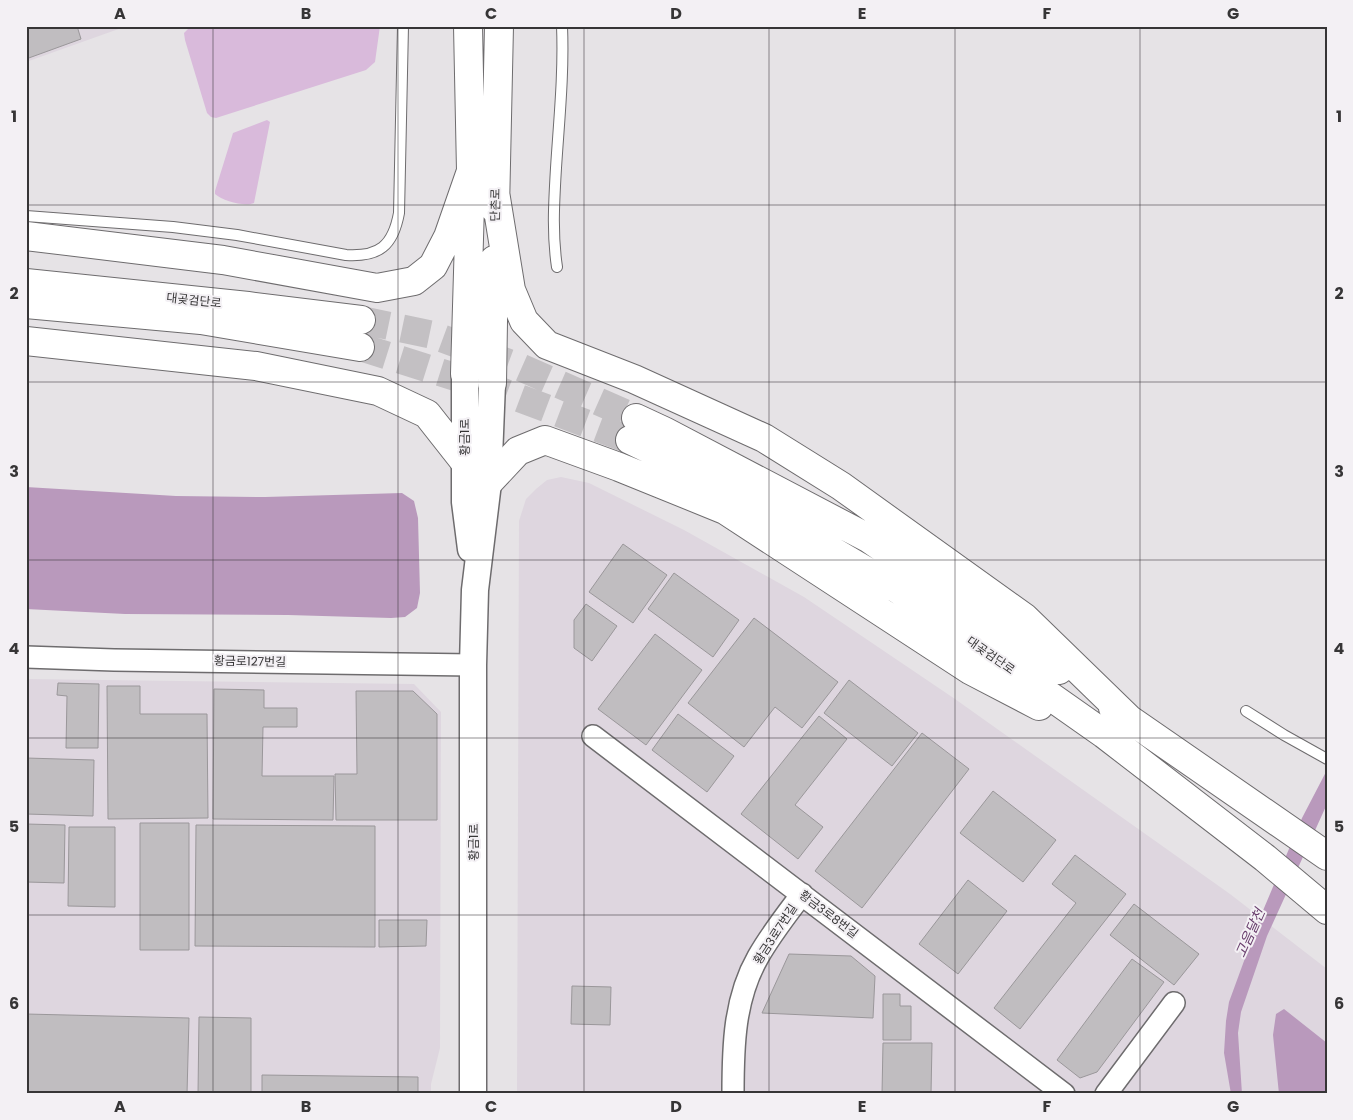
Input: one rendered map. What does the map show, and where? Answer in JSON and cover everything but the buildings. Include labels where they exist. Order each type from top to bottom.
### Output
[{"type":"main road","name":"단촌로","points":[[465,374],[471,171],[468,26]]},
{"type":"main road","name":"단촌로","points":[[492,383],[499,26]]},
{"type":"main road","points":[[26,236],[223,260],[377,288],[414,281],[433,266],[448,237],[471,171]]},
{"type":"main road","points":[[495,192],[511,290],[524,320],[547,345],[634,379],[764,438],[841,486],[1024,618],[1129,719]]},
{"type":"main road","name":"대곶검단로","points":[[26,283],[248,306],[361,320]]},
{"type":"main road","name":"대곶검단로","points":[[26,304],[201,320],[360,347]]},
{"type":"main road","points":[[26,341],[256,366],[378,391],[427,414],[464,461]]},
{"type":"main road","name":"대곶검단로","points":[[1327,856],[868,538],[664,430],[633,429],[703,476],[899,590],[1125,750],[1265,858],[1327,910]]},
{"type":"main road","points":[[488,483],[518,451],[545,440],[619,466],[725,510],[970,670],[1125,750]]},
{"type":"street","name":"황금1로","points":[[465,374],[465,502],[476,590]]},
{"type":"street","name":"황금1로","points":[[473,1094],[473,665],[476,590],[488,483],[492,383]]},
{"type":"street","name":"황금로127번길","points":[[26,657],[473,665]]},
{"type":"street","name":"황금3로8번길","points":[[593,736],[1064,1094]]},
{"type":"street","name":"황금3로7번길","points":[[733,1094],[734,1033],[747,980],[766,943],[802,894]]},
{"type":"street","points":[[1106,1094],[1174,1003]]},
{"type":"lane","points":[[26,216],[174,227],[237,235],[361,256],[374,253],[391,239],[396,228],[399,213],[403,26]]},
{"type":"lane","points":[[557,267],[553,243],[553,215],[562,76],[562,26]]},
{"type":"lane","points":[[1246,711],[1326,758]]},
{"type":"shaded area","points":[[26,26],[127,26],[26,62]]},
{"type":"shaded area","points":[[196,26],[380,26],[375,62],[366,70],[216,118],[211,117],[207,113],[185,40],[184,33]]},
{"type":"shaded area","points":[[267,120],[270,122],[254,203],[240,204],[219,197],[215,194],[215,191],[233,133]]},
{"type":"shaded area","points":[[561,477],[589,483],[684,530],[804,597],[955,699],[1230,894],[1327,969],[1327,1094],[517,1094],[519,521],[526,499],[547,480]]},
{"type":"shaded area","points":[[26,487],[176,496],[265,497],[402,493],[414,501],[418,518],[420,593],[417,608],[405,617],[391,618],[125,614],[26,609]]},
{"type":"shaded area","points":[[26,679],[414,684],[441,712],[440,1048],[431,1084],[431,1094],[26,1094]]},
{"type":"shaded area","points":[[1327,770],[1327,804],[1267,936],[1241,1012],[1238,1033],[1242,1094],[1231,1094],[1224,1053],[1229,1002],[1259,920],[1302,818]]},
{"type":"shaded area","points":[[1284,1009],[1327,1043],[1327,1094],[1279,1094],[1273,1035],[1276,1014]]},
{"type":"tunnel","points":[[361,320],[433,335],[520,367],[636,418]]},
{"type":"tunnel","points":[[360,347],[506,393],[630,440]]},
{"type":"water label","name":"고음달천","points":[[1250,933]]}]
